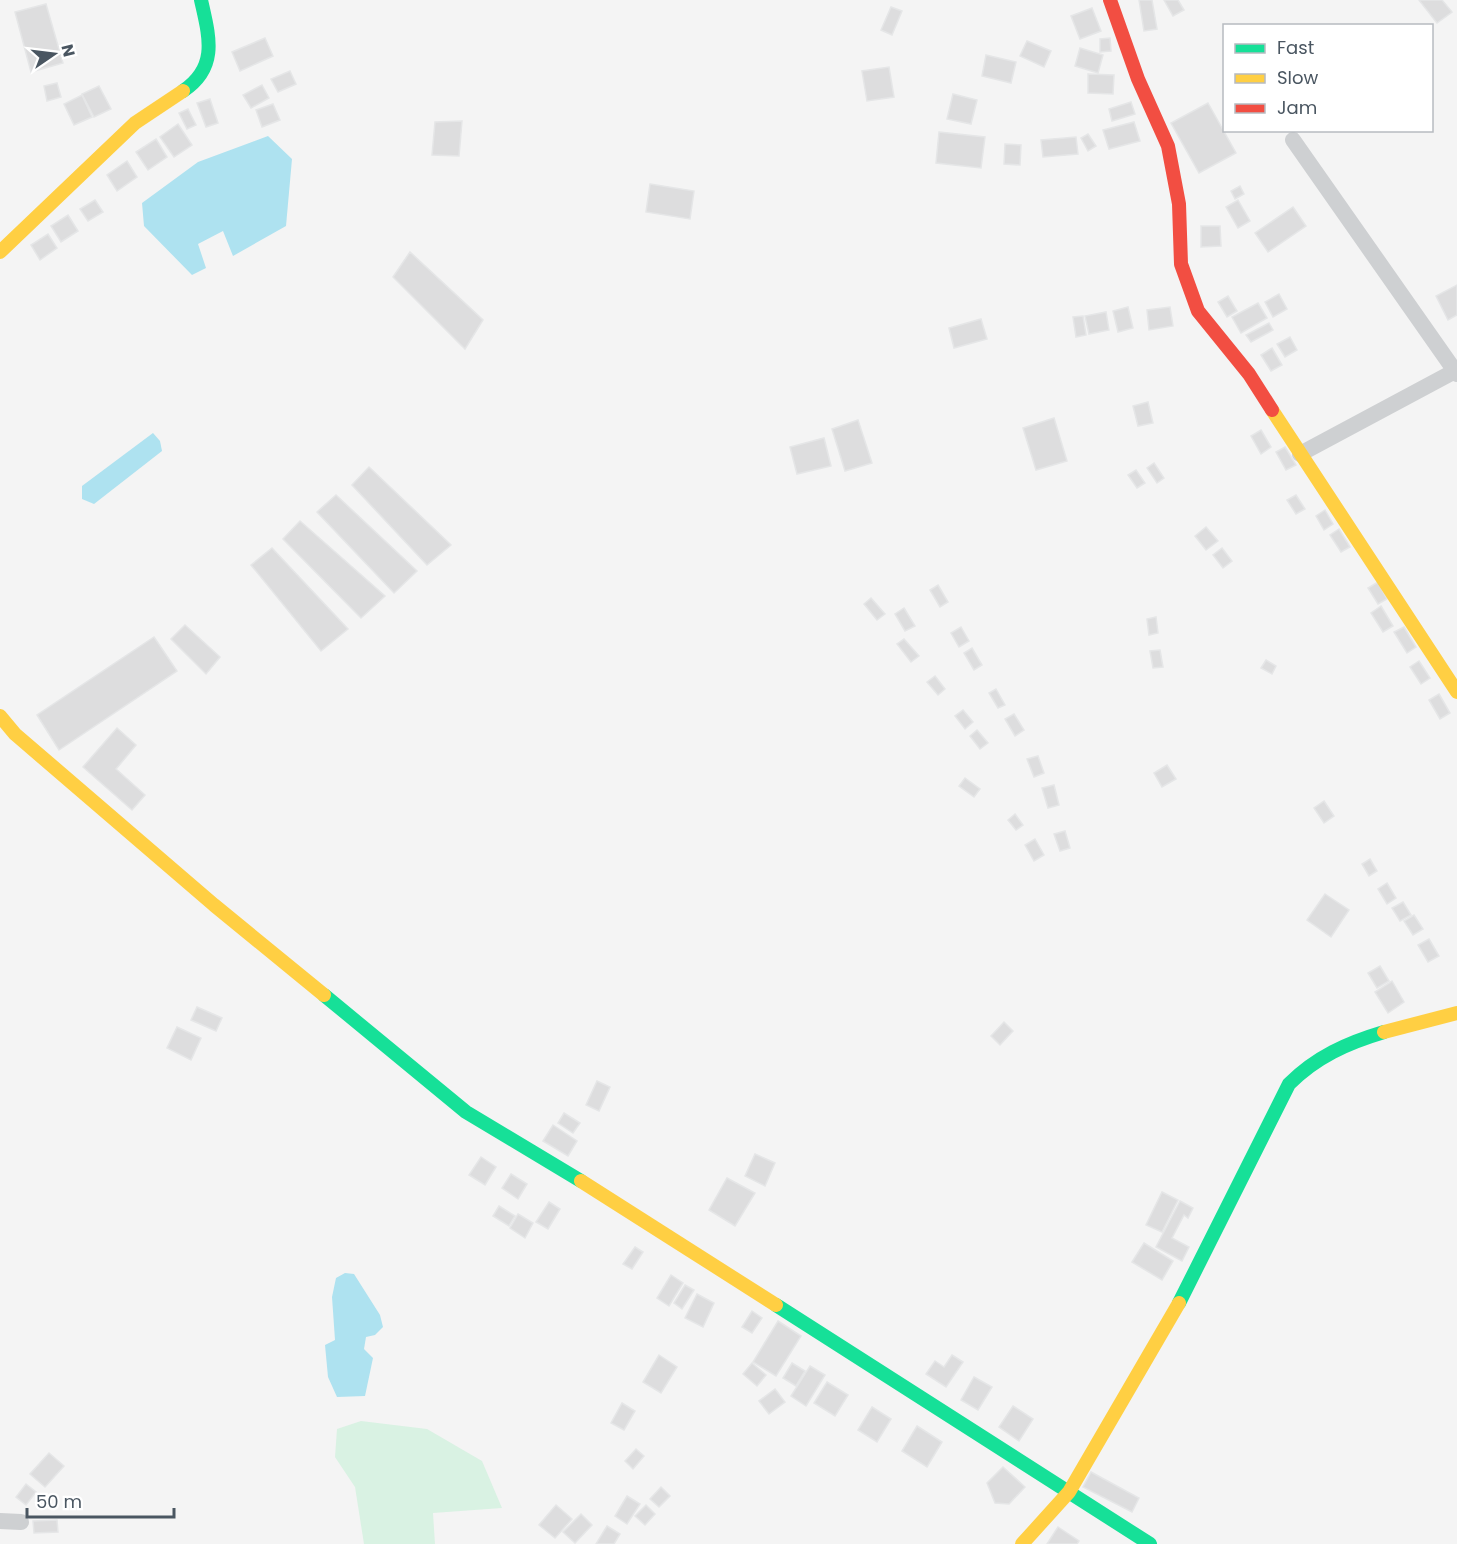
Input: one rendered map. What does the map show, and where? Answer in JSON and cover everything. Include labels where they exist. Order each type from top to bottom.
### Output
[{"type":"street","points":[[0,252],[135,123],[194,84],[208,64],[209,34],[201,0]]},
{"type":"street","points":[[1110,0],[1138,79],[1168,146],[1179,204],[1181,264],[1198,311],[1249,374],[1457,692]]},
{"type":"street","points":[[1293,140],[1456,372],[1300,454]]},
{"type":"street","points":[[0,716],[15,734],[214,905],[466,1112],[567,1171],[1150,1544]]},
{"type":"street","points":[[1022,1544],[1069,1491],[1176,1310],[1289,1084],[1309,1064],[1330,1052],[1373,1036],[1457,1012]]},
{"type":"street","points":[[0,1521],[21,1522]]},
{"type":"green space","points":[[361,1421],[427,1429],[482,1461],[502,1508],[433,1513],[435,1544],[364,1544],[355,1487],[335,1457],[337,1429]]},
{"type":"water","points":[[268,136],[292,159],[286,226],[233,256],[223,231],[198,244],[206,268],[192,275],[144,226],[142,203],[198,162]]},
{"type":"water","points":[[153,433],[160,441],[162,451],[94,504],[82,499],[82,486]]},
{"type":"water","points":[[345,1273],[354,1274],[380,1315],[383,1327],[375,1335],[366,1337],[364,1349],[373,1358],[365,1396],[337,1397],[328,1377],[325,1345],[335,1340],[332,1297],[336,1278]]},
{"type":"building","points":[[1139,0],[1152,0],[1157,29],[1144,31]]},
{"type":"building","points":[[1164,0],[1178,0],[1184,10],[1173,16]]},
{"type":"building","points":[[1419,0],[1442,0],[1452,12],[1437,23]]},
{"type":"building","points":[[46,4],[63,63],[31,72],[15,12]]},
{"type":"building","points":[[891,7],[902,11],[892,35],[881,30]]},
{"type":"building","points":[[1092,8],[1101,31],[1080,39],[1071,16]]},
{"type":"building","points":[[265,38],[273,56],[240,71],[232,52]]},
{"type":"building","points":[[1110,38],[1111,51],[1100,52],[1100,39]]},
{"type":"building","points":[[1027,41],[1051,51],[1044,67],[1020,56]]},
{"type":"building","points":[[1080,48],[1103,55],[1098,73],[1075,66]]},
{"type":"building","points":[[986,55],[1016,62],[1011,83],[982,76]]},
{"type":"building","points":[[889,67],[894,97],[867,101],[862,71]]},
{"type":"building","points":[[290,71],[296,84],[278,92],[271,79]]},
{"type":"building","points":[[1088,74],[1114,75],[1113,94],[1088,93]]},
{"type":"building","points":[[57,83],[61,97],[47,101],[44,86]]},
{"type":"building","points":[[262,85],[269,98],[251,108],[243,95]]},
{"type":"building","points":[[99,86],[111,109],[94,117],[82,94]]},
{"type":"building","points":[[953,94],[977,100],[971,124],[947,119]]},
{"type":"building","points":[[82,95],[92,117],[74,125],[64,104]]},
{"type":"building","points":[[210,99],[218,123],[206,127],[197,103]]},
{"type":"building","points":[[1131,102],[1135,114],[1112,121],[1109,109]]},
{"type":"building","points":[[1208,103],[1236,153],[1199,173],[1171,123]]},
{"type":"building","points":[[273,104],[280,120],[262,127],[256,110]]},
{"type":"building","points":[[188,109],[196,125],[187,129],[179,113]]},
{"type":"building","points":[[462,121],[459,156],[432,155],[435,122]]},
{"type":"building","points":[[1134,122],[1140,141],[1109,149],[1103,130]]},
{"type":"building","points":[[178,124],[192,145],[174,157],[160,137]]},
{"type":"building","points":[[939,132],[985,137],[981,168],[936,163]]},
{"type":"building","points":[[1088,134],[1096,146],[1088,151],[1081,138]]},
{"type":"building","points":[[1076,137],[1078,154],[1043,157],[1041,140]]},
{"type":"building","points":[[156,139],[167,157],[148,170],[136,152]]},
{"type":"building","points":[[1005,144],[1021,145],[1020,165],[1004,164]]},
{"type":"building","points":[[127,161],[137,177],[117,191],[107,175]]},
{"type":"building","points":[[650,184],[694,191],[690,219],[646,212]]},
{"type":"building","points":[[1240,186],[1244,194],[1235,199],[1231,191]]},
{"type":"building","points":[[95,200],[103,212],[88,221],[80,209]]},
{"type":"building","points":[[1238,200],[1250,221],[1238,228],[1226,207]]},
{"type":"building","points":[[1293,207],[1306,226],[1268,252],[1255,233]]},
{"type":"building","points":[[68,215],[78,231],[61,242],[51,226]]},
{"type":"building","points":[[1201,226],[1220,226],[1221,246],[1201,247]]},
{"type":"building","points":[[48,234],[57,248],[40,260],[31,245]]},
{"type":"building","points":[[410,252],[483,320],[465,349],[393,277]]},
{"type":"building","points":[[1457,285],[1457,315],[1448,320],[1436,296]]},
{"type":"building","points":[[1279,294],[1287,309],[1273,317],[1265,302]]},
{"type":"building","points":[[1228,296],[1237,311],[1227,317],[1218,302]]},
{"type":"building","points":[[1258,303],[1267,318],[1241,333],[1232,317]]},
{"type":"building","points":[[1128,307],[1133,328],[1118,332],[1113,311]]},
{"type":"building","points":[[1170,307],[1173,326],[1149,330],[1147,310]]},
{"type":"building","points":[[1106,312],[1109,330],[1089,334],[1085,316]]},
{"type":"building","points":[[1083,316],[1086,335],[1076,337],[1073,317]]},
{"type":"building","points":[[981,319],[987,339],[954,348],[949,328]]},
{"type":"building","points":[[1269,323],[1273,330],[1251,342],[1246,335]]},
{"type":"building","points":[[1290,337],[1297,350],[1285,357],[1277,344]]},
{"type":"building","points":[[1272,348],[1282,365],[1271,371],[1261,355]]},
{"type":"building","points":[[1148,402],[1153,423],[1138,426],[1133,406]]},
{"type":"building","points":[[1054,418],[1067,461],[1036,470],[1023,428]]},
{"type":"building","points":[[858,420],[872,463],[845,471],[832,429]]},
{"type":"building","points":[[1261,430],[1271,447],[1261,454],[1251,436]]},
{"type":"building","points":[[824,438],[831,466],[797,474],[790,447]]},
{"type":"building","points":[[1285,447],[1296,465],[1286,470],[1276,452]]},
{"type":"building","points":[[1154,463],[1164,478],[1157,483],[1147,468]]},
{"type":"building","points":[[369,467],[451,545],[427,565],[352,485]]},
{"type":"building","points":[[1136,470],[1145,483],[1137,488],[1128,475]]},
{"type":"building","points":[[336,495],[417,571],[394,593],[317,512]]},
{"type":"building","points":[[1296,495],[1305,509],[1296,514],[1287,500]]},
{"type":"building","points":[[1325,510],[1333,524],[1324,530],[1316,516]]},
{"type":"building","points":[[300,521],[385,596],[361,618],[283,539]]},
{"type":"building","points":[[1206,527],[1218,541],[1206,550],[1195,536]]},
{"type":"building","points":[[1339,529],[1350,547],[1341,552],[1330,535]]},
{"type":"building","points":[[272,548],[348,629],[321,651],[251,565]]},
{"type":"building","points":[[1222,548],[1232,561],[1223,568],[1213,555]]},
{"type":"building","points":[[1378,582],[1387,599],[1378,604],[1368,588]]},
{"type":"building","points":[[938,585],[948,602],[940,607],[930,590]]},
{"type":"building","points":[[871,598],[885,614],[877,620],[864,604]]},
{"type":"building","points":[[1381,606],[1393,626],[1383,632],[1371,613]]},
{"type":"building","points":[[904,608],[915,626],[905,631],[895,614]]},
{"type":"building","points":[[1156,617],[1158,633],[1149,635],[1147,619]]},
{"type":"building","points":[[185,625],[220,657],[206,674],[171,639]]},
{"type":"building","points":[[961,627],[969,641],[959,647],[951,633]]},
{"type":"building","points":[[1404,627],[1416,647],[1407,653],[1394,632]]},
{"type":"building","points":[[154,637],[177,671],[59,750],[37,715]]},
{"type":"building","points":[[904,639],[919,656],[911,662],[897,644]]},
{"type":"building","points":[[972,648],[982,665],[974,670],[964,653]]},
{"type":"building","points":[[1160,650],[1163,667],[1153,668],[1150,651]]},
{"type":"building","points":[[1266,660],[1276,666],[1272,674],[1261,668]]},
{"type":"building","points":[[1419,661],[1430,678],[1421,684],[1410,667]]},
{"type":"building","points":[[935,676],[945,689],[938,695],[927,682]]},
{"type":"building","points":[[996,689],[1005,705],[998,708],[989,693]]},
{"type":"building","points":[[1439,694],[1450,713],[1440,719],[1429,700]]},
{"type":"building","points":[[963,710],[973,722],[965,729],[955,716]]},
{"type":"building","points":[[1014,714],[1024,730],[1015,736],[1005,719]]},
{"type":"building","points":[[117,728],[136,745],[116,769],[145,795],[132,810],[83,767]]},
{"type":"building","points":[[977,730],[988,743],[980,749],[970,736]]},
{"type":"building","points":[[1038,756],[1044,773],[1034,777],[1027,759]]},
{"type":"building","points":[[1167,765],[1176,779],[1162,787],[1154,773]]},
{"type":"building","points":[[965,778],[980,789],[974,797],[959,786]]},
{"type":"building","points":[[1054,785],[1059,805],[1048,808],[1042,788]]},
{"type":"building","points":[[1324,801],[1334,816],[1324,823],[1314,808]]},
{"type":"building","points":[[1015,814],[1023,825],[1016,830],[1008,820]]},
{"type":"building","points":[[1065,831],[1070,848],[1060,851],[1054,834]]},
{"type":"building","points":[[1035,839],[1044,855],[1034,861],[1025,845]]},
{"type":"building","points":[[1370,859],[1377,871],[1369,876],[1362,864]]},
{"type":"building","points":[[1387,883],[1396,898],[1387,904],[1378,889]]},
{"type":"building","points":[[1325,894],[1349,910],[1331,937],[1307,920]]},
{"type":"building","points":[[1403,902],[1411,915],[1400,921],[1392,908]]},
{"type":"building","points":[[1414,915],[1423,929],[1413,935],[1404,921]]},
{"type":"building","points":[[1429,939],[1439,956],[1428,962],[1418,945]]},
{"type":"building","points":[[1380,966],[1389,981],[1377,988],[1368,973]]},
{"type":"building","points":[[1392,981],[1404,1002],[1388,1013],[1375,992]]},
{"type":"building","points":[[197,1007],[222,1018],[216,1031],[191,1020]]},
{"type":"building","points":[[1004,1022],[1013,1031],[1000,1045],[991,1036]]},
{"type":"building","points":[[177,1027],[201,1038],[191,1060],[167,1048]]},
{"type":"building","points":[[597,1081],[610,1087],[599,1111],[586,1105]]},
{"type":"building","points":[[564,1113],[580,1123],[573,1133],[558,1123]]},
{"type":"building","points":[[553,1125],[577,1141],[568,1156],[543,1141]]},
{"type":"building","points":[[755,1154],[775,1163],[765,1186],[745,1176]]},
{"type":"building","points":[[481,1157],[496,1167],[485,1185],[469,1175]]},
{"type":"building","points":[[511,1174],[527,1184],[518,1199],[502,1188]]},
{"type":"building","points":[[727,1178],[755,1193],[735,1226],[709,1210]]},
{"type":"building","points":[[1162,1192],[1178,1200],[1162,1232],[1146,1225]]},
{"type":"building","points":[[1180,1201],[1193,1208],[1188,1218],[1184,1215],[1172,1238],[1189,1247],[1182,1261],[1156,1247]]},
{"type":"building","points":[[549,1202],[560,1209],[548,1229],[536,1222]]},
{"type":"building","points":[[499,1206],[515,1216],[509,1226],[493,1216]]},
{"type":"building","points":[[518,1214],[533,1223],[525,1238],[510,1228]]},
{"type":"building","points":[[1144,1243],[1173,1261],[1162,1280],[1132,1262]]},
{"type":"building","points":[[635,1247],[643,1252],[632,1269],[623,1264]]},
{"type":"building","points":[[671,1275],[683,1283],[669,1306],[657,1298]]},
{"type":"building","points":[[685,1285],[694,1290],[682,1309],[674,1303]]},
{"type":"building","points":[[697,1294],[714,1303],[703,1327],[685,1318]]},
{"type":"building","points":[[752,1311],[762,1318],[752,1333],[742,1327]]},
{"type":"building","points":[[778,1321],[801,1336],[776,1376],[753,1362]]},
{"type":"building","points":[[659,1355],[677,1367],[661,1393],[643,1382]]},
{"type":"building","points":[[952,1355],[963,1362],[946,1387],[926,1374],[935,1361],[944,1367]]},
{"type":"building","points":[[752,1363],[766,1375],[757,1386],[743,1374]]},
{"type":"building","points":[[792,1363],[805,1371],[796,1386],[783,1378]]},
{"type":"building","points":[[810,1366],[825,1375],[806,1406],[791,1396]]},
{"type":"building","points":[[974,1377],[992,1387],[978,1410],[961,1400]]},
{"type":"building","points":[[827,1382],[848,1395],[835,1416],[814,1403]]},
{"type":"building","points":[[775,1389],[785,1402],[769,1414],[759,1401]]},
{"type":"building","points":[[622,1403],[635,1411],[624,1430],[611,1423]]},
{"type":"building","points":[[1013,1406],[1033,1419],[1019,1441],[999,1427]]},
{"type":"building","points":[[872,1407],[891,1419],[877,1442],[858,1430]]},
{"type":"building","points":[[917,1426],[942,1442],[927,1467],[902,1451]]},
{"type":"building","points":[[636,1449],[644,1456],[633,1469],[625,1461]]},
{"type":"building","points":[[49,1453],[64,1466],[45,1487],[30,1474]]},
{"type":"building","points":[[1003,1467],[1025,1487],[1009,1504],[995,1503],[987,1483]]},
{"type":"building","points":[[1091,1472],[1139,1498],[1132,1512],[1083,1487]]},
{"type":"building","points":[[26,1484],[36,1492],[26,1505],[16,1497]]},
{"type":"building","points":[[661,1487],[670,1496],[659,1507],[650,1499]]},
{"type":"building","points":[[627,1496],[640,1504],[627,1524],[615,1516]]},
{"type":"building","points":[[556,1505],[572,1519],[555,1538],[539,1525]]},
{"type":"building","points":[[646,1505],[655,1514],[645,1525],[635,1516]]},
{"type":"building","points":[[581,1514],[592,1525],[575,1543],[563,1532]]},
{"type":"building","points":[[57,1520],[58,1532],[34,1533],[33,1521]]},
{"type":"building","points":[[607,1526],[620,1534],[614,1544],[596,1544]]},
{"type":"building","points":[[1058,1527],[1079,1541],[1077,1544],[1047,1544]]},
{"type":"traffic: fast","points":[[183,91],[194,82],[207,61],[207,26],[201,0]]},
{"type":"traffic: fast","points":[[324,995],[466,1112],[581,1181]]},
{"type":"traffic: fast","points":[[1179,1303],[1289,1084],[1299,1074],[1333,1052],[1384,1032]]},
{"type":"traffic: fast","points":[[776,1305],[1150,1544]]},
{"type":"traffic: slow","points":[[0,252],[135,123],[183,91]]},
{"type":"traffic: slow","points":[[1272,410],[1457,692]]},
{"type":"traffic: slow","points":[[0,716],[15,734],[214,905],[324,995]]},
{"type":"traffic: slow","points":[[1384,1032],[1457,1013]]},
{"type":"traffic: slow","points":[[581,1181],[776,1305]]},
{"type":"traffic: slow","points":[[1022,1544],[1069,1492],[1179,1303]]},
{"type":"traffic: jam","points":[[1110,0],[1138,79],[1168,146],[1179,204],[1181,264],[1198,311],[1249,374],[1272,410]]}]
